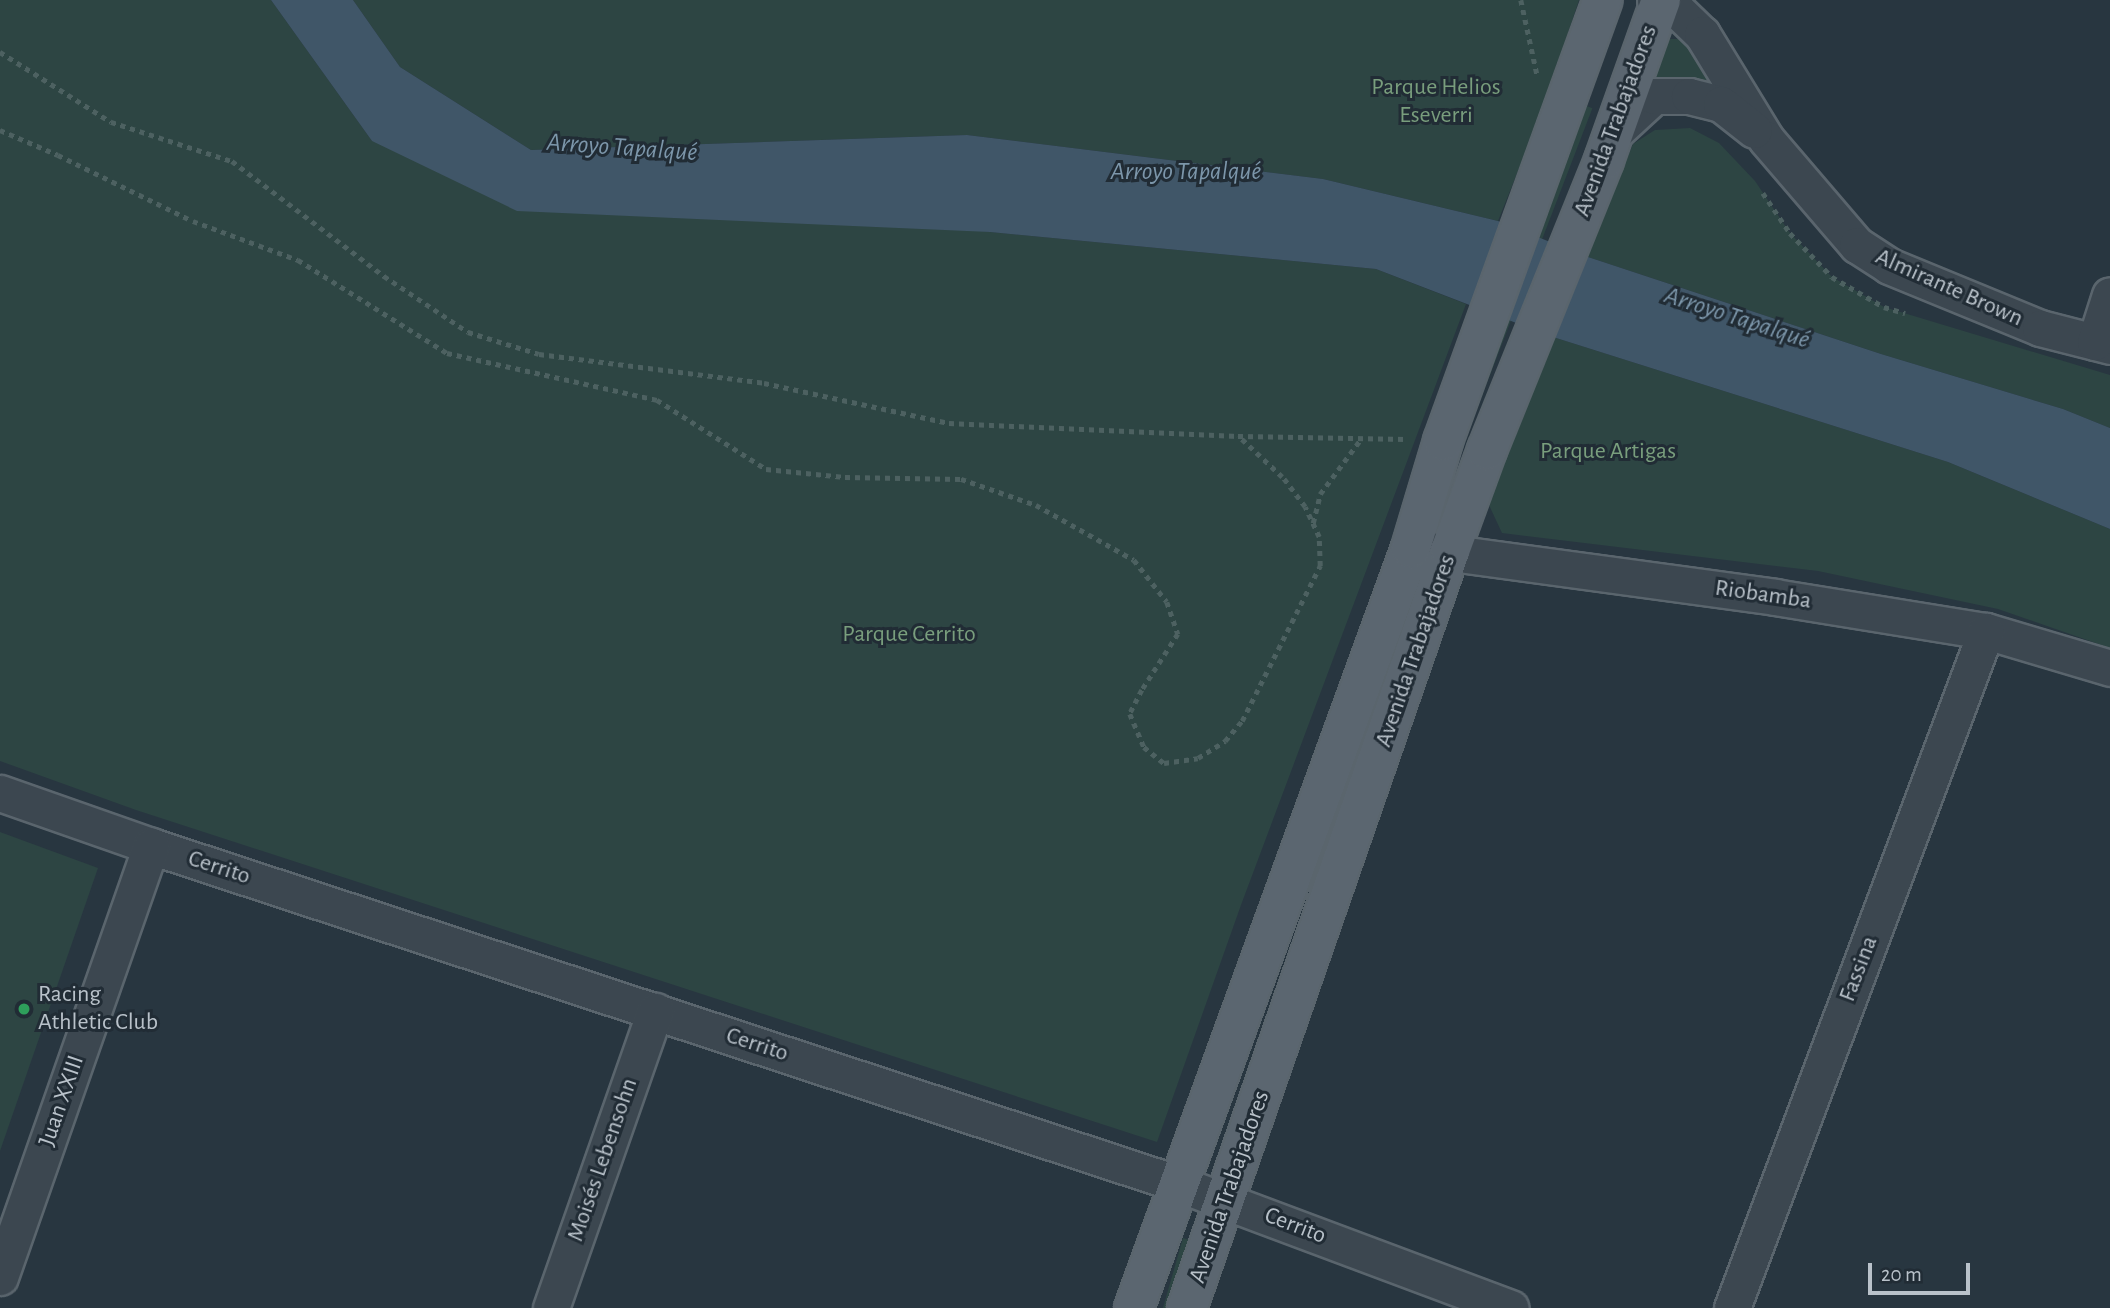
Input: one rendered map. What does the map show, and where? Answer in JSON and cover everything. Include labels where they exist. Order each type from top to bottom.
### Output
[{"type":"main road","name":"Avenida Trabajadores","points":[[1134,1308],[1411,548],[1428,440],[1558,130],[1604,0]]},
{"type":"main road","name":"Avenida Trabajadores","points":[[1187,1308],[1450,551],[1487,450],[1609,146],[1658,1]]},
{"type":"street","name":"Almirante Brown","points":[[1658,1],[1679,12],[1702,34],[1766,139],[1857,245],[1889,266],[2040,328],[2103,344]]},
{"type":"street","points":[[1609,146],[1654,96],[1689,96],[1721,104],[1766,139]]},
{"type":"street","points":[[2103,344],[2110,295]]},
{"type":"street","name":"Riobamba","points":[[1411,548],[1450,551],[1776,597],[1986,631],[2110,668]]},
{"type":"street","name":"Fassina","points":[[1732,1308],[1986,631]]},
{"type":"street","name":"Cerrito","points":[[0,793],[151,846],[1226,1200],[1511,1308]]},
{"type":"street","name":"Juan XXIII","points":[[0,1277],[151,846]]},
{"type":"street","name":"Moisés Lebensohn","points":[[551,1308],[655,1011]]},
{"type":"path","points":[[1521,0],[1538,80]]},
{"type":"path","points":[[0,52],[111,122],[232,161],[384,276],[468,332],[539,354],[764,383],[949,423],[1238,436],[1428,440]]},
{"type":"path","points":[[0,130],[194,221],[298,260],[447,353],[657,400],[765,469],[845,477],[961,479],[1036,505],[1133,560],[1167,602],[1178,634],[1142,690],[1130,715],[1144,747],[1164,764],[1198,758],[1225,741],[1242,721],[1320,566],[1319,537],[1305,507],[1282,477],[1238,436]]},
{"type":"path","points":[[1313,524],[1320,494],[1361,439]]},
{"type":"green space","name":"Parque Cerrito","points":[[0,0],[271,0],[372,141],[990,232],[1376,269],[1466,304],[1241,905],[1157,1142],[136,810],[0,761]]},
{"type":"green space","name":"Parque Helios Eseverri","points":[[353,0],[1579,0],[1544,106],[1498,221],[1323,179],[967,135],[531,150],[400,67]]},
{"type":"green space","points":[[1666,39],[1678,39],[1691,47],[1720,85],[1660,80],[1652,74]]},
{"type":"green space","points":[[1584,105],[1592,108],[1441,503],[1432,500]]},
{"type":"green space","points":[[1690,128],[1719,143],[1755,181],[1790,233],[1832,277],[1884,307],[2110,375],[2110,428],[2063,409],[1881,354],[1585,256],[1633,144],[1655,130]]},
{"type":"green space","name":"Parque Artigas","points":[[1553,337],[1948,462],[2110,529],[2110,648],[1998,609],[1818,571],[1502,533],[1488,503]]},
{"type":"green space","points":[[1411,588],[1419,591],[1206,1147],[1198,1143]]},
{"type":"green space","name":"Racing Athletic Club","points":[[0,832],[98,868],[0,1151]]},
{"type":"green space","points":[[1183,1238],[1190,1240],[1170,1308],[1163,1308]]},
{"type":"water","name":"Arroyo Tapalqué","points":[[271,0],[353,0],[400,67],[531,150],[967,135],[1323,179],[1498,221],[1585,256],[1881,354],[2063,409],[2110,428],[2110,529],[1948,462],[1553,337],[1376,269],[990,232],[517,211],[372,141]]},
{"type":"place","name":"Racing Athletic Club","points":[[24,1009]]}]
